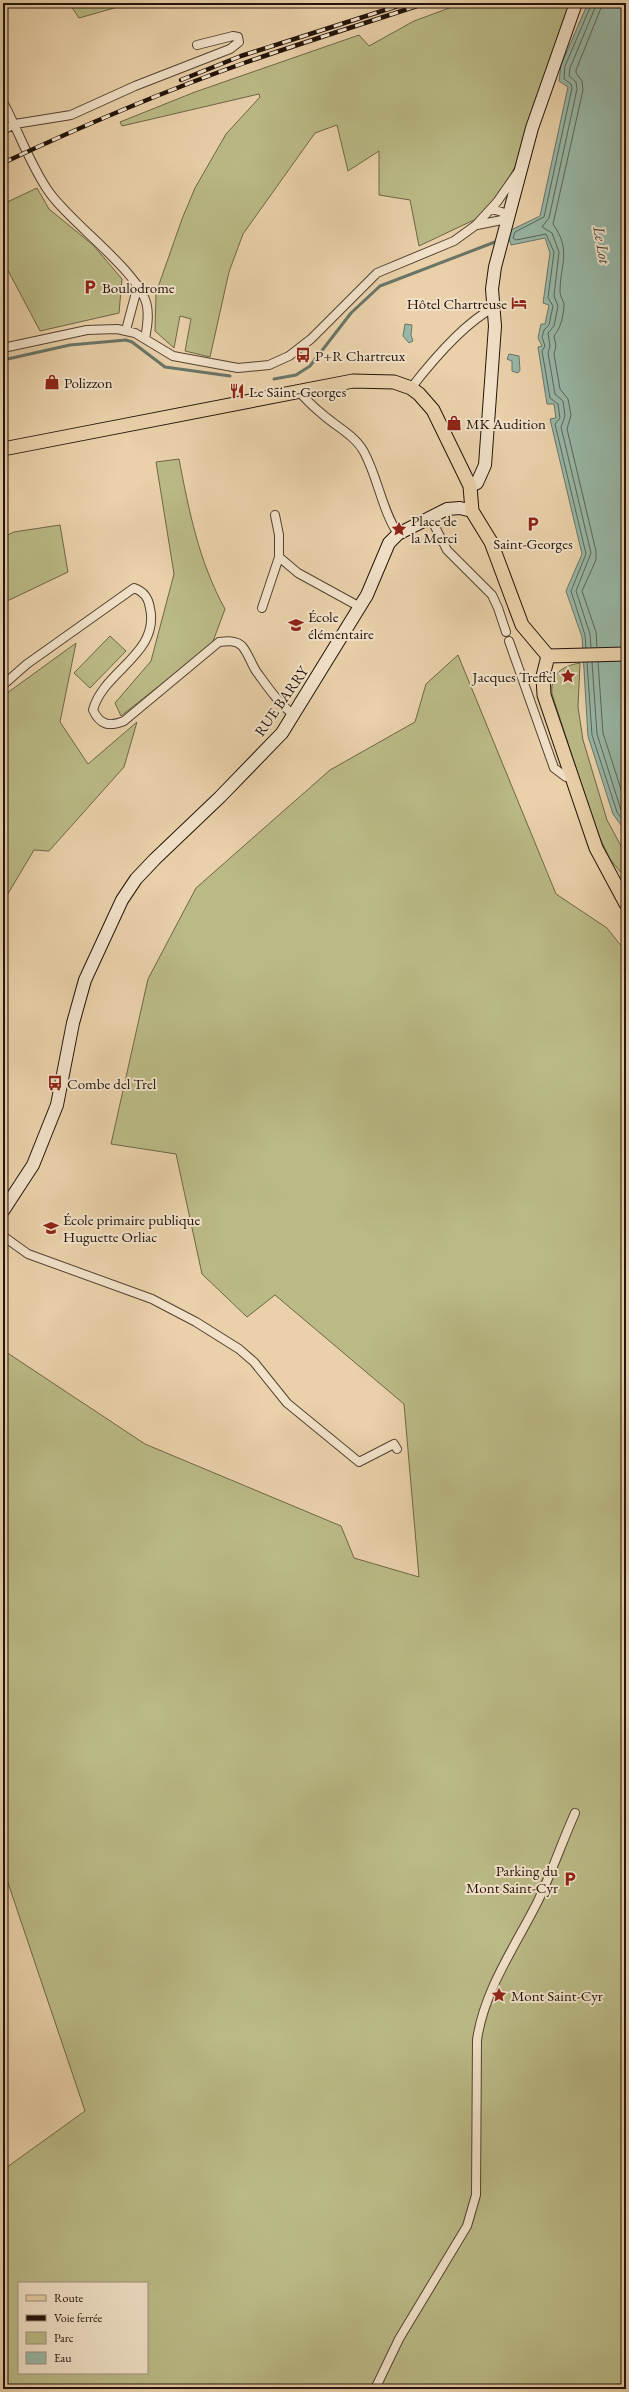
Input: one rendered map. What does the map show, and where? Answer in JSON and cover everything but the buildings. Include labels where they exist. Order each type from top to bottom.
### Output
[{"type":"main road","points":[[3,449],[353,381],[394,382],[411,388],[419,394],[433,410],[470,486],[472,511],[491,542],[522,625],[548,656]]},
{"type":"main road","points":[[548,656],[577,654],[626,654]]},
{"type":"main road","points":[[548,656],[543,676],[544,695],[596,848],[626,904]]},
{"type":"street","points":[[470,486],[477,483],[485,465],[495,326],[492,289],[500,246],[521,168],[576,3]]},
{"type":"street","points":[[3,130],[15,124],[71,115],[135,86],[230,49],[239,42],[238,36],[234,36],[197,45]]},
{"type":"street","points":[[3,102],[47,189],[59,204],[138,285],[147,305],[148,321],[145,339]]},
{"type":"street","points":[[3,348],[87,330],[126,330],[145,339],[173,356],[238,368],[269,365],[289,356],[311,339],[377,273],[454,241],[476,225],[491,209],[521,168]]},
{"type":"street","points":[[491,209],[502,212],[506,224]]},
{"type":"street","points":[[476,225],[506,224]]},
{"type":"street","points":[[126,330],[138,285]]},
{"type":"street","points":[[411,388],[426,369],[478,316],[493,308]]},
{"type":"street","points":[[299,392],[321,414],[342,428],[364,451],[383,499],[387,514],[398,534],[447,510],[460,508],[472,511]]},
{"type":"street","points":[[262,608],[279,557],[279,535],[275,515]]},
{"type":"street","points":[[430,517],[447,550],[492,594],[506,632]]},
{"type":"street","name":"RUE BARRY","points":[[3,1211],[33,1165],[57,1105],[73,1023],[85,980],[116,910],[136,879],[172,842],[264,754],[282,733],[360,607],[373,583],[383,554],[389,543],[398,534]]},
{"type":"street","points":[[279,557],[298,573],[360,607]]},
{"type":"street","points":[[3,686],[26,664],[134,588],[143,592],[149,602],[152,618],[148,634],[139,652],[99,692],[93,710],[97,718],[104,724],[113,725],[124,721],[219,642],[227,641],[233,641],[242,646],[256,670],[284,708],[294,715]]},
{"type":"street","points":[[509,642],[554,768],[566,777],[572,776]]},
{"type":"street","points":[[3,1236],[35,1257],[152,1299],[233,1346],[254,1362],[287,1403],[359,1462],[394,1444],[397,1449]]},
{"type":"street","points":[[375,2389],[392,2351],[467,2226],[473,2210],[476,2183],[477,2040],[479,2023],[487,2002],[539,1900],[575,1813]]},
{"type":"green space","points":[[69,3],[132,3],[79,18]]},
{"type":"green space","points":[[463,3],[570,3],[517,163],[500,193],[476,219],[419,246],[410,200],[379,195],[379,151],[348,171],[337,125],[315,133],[243,234],[229,272],[210,357],[185,351],[191,319],[180,316],[174,348],[155,331],[156,293],[182,219],[195,188],[226,134],[260,97],[259,94],[122,126],[120,122],[195,92],[359,35],[369,46],[414,21]]},
{"type":"green space","points":[[37,188],[49,209],[93,245],[122,279],[119,313],[40,331],[3,261],[3,204]]},
{"type":"green space","points":[[179,459],[196,536],[208,573],[225,609],[212,644],[121,716],[115,703],[151,661],[174,574],[156,462]]},
{"type":"green space","points":[[60,525],[68,572],[3,603],[3,537],[14,532]]},
{"type":"green space","points":[[110,636],[126,651],[90,688],[74,673]]},
{"type":"green space","points":[[76,643],[60,722],[88,764],[137,722],[124,767],[49,851],[34,850],[3,902],[3,696]]},
{"type":"green space","points":[[458,655],[556,894],[607,928],[626,952],[626,2389],[3,2389],[3,2170],[85,2111],[3,1868],[3,1350],[145,1444],[341,1526],[354,1558],[419,1577],[404,1404],[275,1295],[247,1317],[202,1274],[176,1154],[111,1144],[148,979],[196,888],[330,770],[415,722],[426,684]]},
{"type":"green space","points":[[580,663],[578,707],[583,740],[607,820],[626,855],[626,879],[610,859],[597,832],[552,694],[553,681],[558,672],[568,666]]},
{"type":"water","name":"Le Lot","points":[[588,3],[626,3],[626,832],[613,814],[588,736],[582,637],[566,591],[582,554],[550,419],[556,418],[554,404],[547,404],[538,347],[542,346],[538,338],[541,324],[545,324],[549,305],[543,303],[550,253],[545,238],[511,245],[509,238],[511,230],[540,216],[568,87],[559,81],[561,65]]},
{"type":"water","points":[[405,324],[412,325],[411,335],[413,341],[409,343],[403,336]]},
{"type":"water","points":[[509,354],[519,356],[520,370],[518,373],[512,371],[512,361],[507,359]]},
{"type":"waterway","points":[[274,379],[296,375],[310,366],[351,313],[380,286],[495,242]]},
{"type":"waterway","points":[[3,360],[70,345],[126,340],[132,342],[165,367],[230,376]]},
{"type":"railway","points":[[181,80],[241,56],[407,3]]},
{"type":"railway","points":[[3,163],[122,110],[213,74],[426,3]]},
{"type":"place","name":"Boulodrome","points":[[90,287]]},
{"type":"place","name":"Hôtel Chartreuse","points":[[519,303]]},
{"type":"place","name":"P+R Chartreux","points":[[303,355]]},
{"type":"place","name":"Polizzon","points":[[52,382]]},
{"type":"place","name":"Le Saint-Georges","points":[[237,391]]},
{"type":"place","name":"MK Audition","points":[[454,423]]},
{"type":"place","name":"Saint-Georges","points":[[533,524]]},
{"type":"place","name":"Place de la Merci","points":[[399,529]]},
{"type":"place","name":"École élémentaire","points":[[296,625]]},
{"type":"place","name":"Jacques Treffel","points":[[568,676]]},
{"type":"place","name":"Combe del Trel","points":[[55,1083]]},
{"type":"place","name":"École primaire publique Huguette Orliac","points":[[51,1228]]},
{"type":"place","name":"Parking du Mont Saint-Cyr","points":[[570,1879]]},
{"type":"place","name":"Mont Saint-Cyr","points":[[499,1995]]}]
